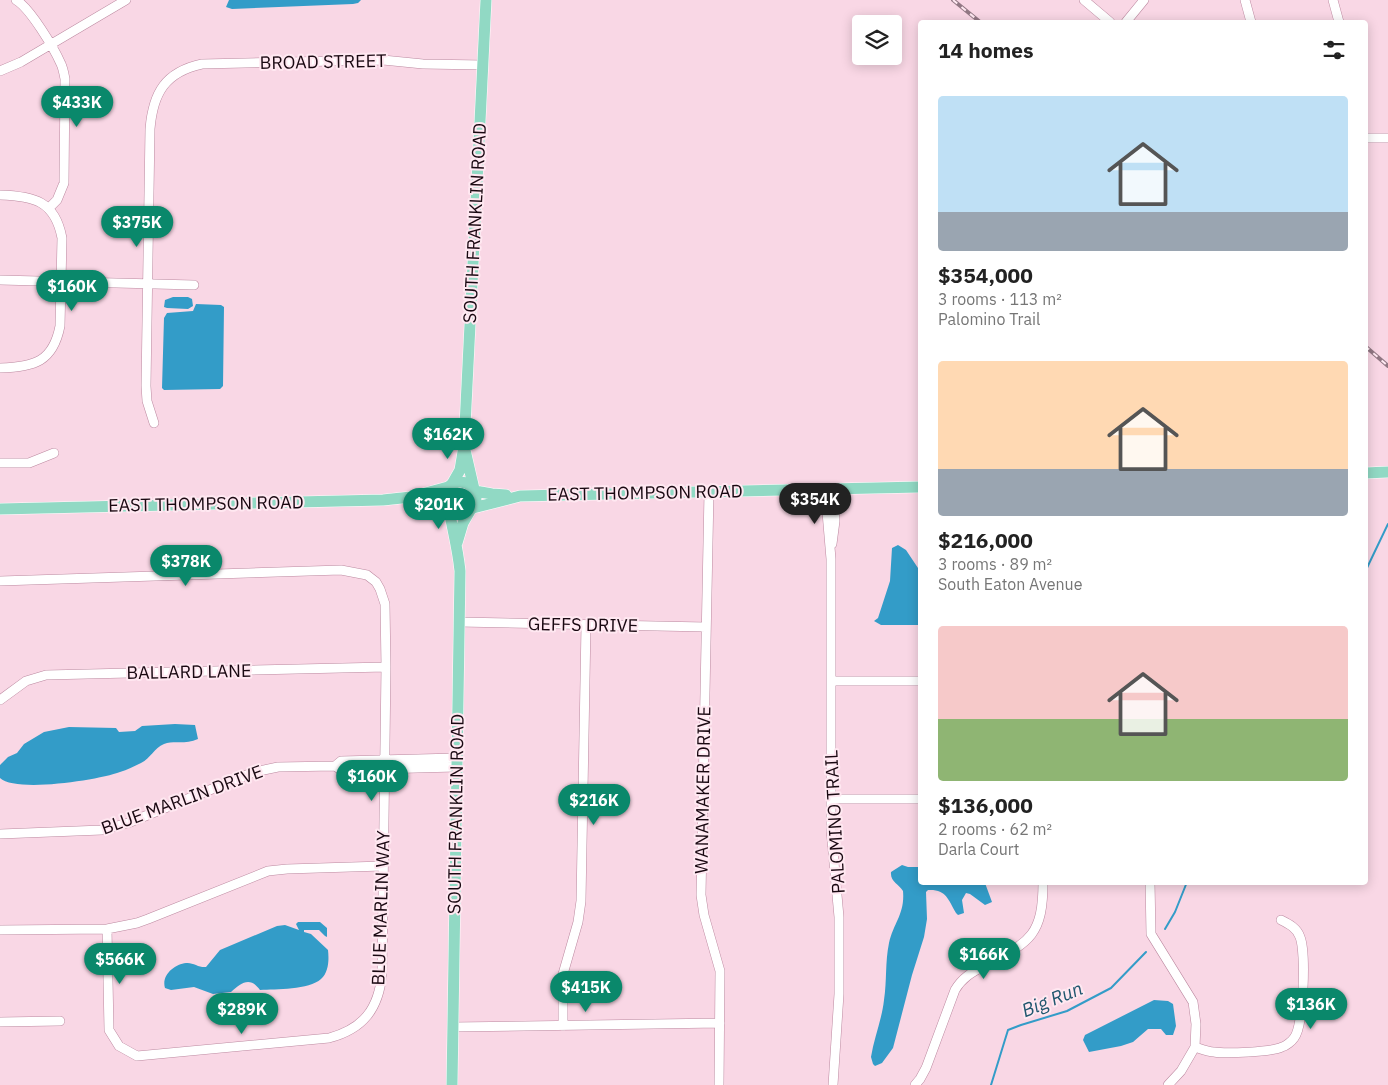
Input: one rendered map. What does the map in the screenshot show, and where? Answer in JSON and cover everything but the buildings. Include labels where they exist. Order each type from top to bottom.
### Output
[{"type":"main road","name":"SOUTH FRANKLIN ROAD","points":[[450,485],[460,470],[464,446],[486,0]]},
{"type":"main road","name":"SOUTH FRANKLIN ROAD","points":[[464,446],[475,490]]},
{"type":"main road","points":[[1368,473],[1388,472]]},
{"type":"main road","points":[[464,482],[475,490],[477,501],[472,510],[458,514],[447,508],[444,496],[450,485],[464,482]]},
{"type":"main road","name":"EAST THOMPSON ROAD","points":[[0,509],[382,500],[411,497],[450,485]]},
{"type":"main road","name":"EAST THOMPSON ROAD","points":[[475,490],[492,494],[520,496],[918,487]]},
{"type":"main road","name":"EAST THOMPSON ROAD","points":[[472,510],[520,496]]},
{"type":"main road","name":"EAST THOMPSON ROAD","points":[[411,497],[432,500],[447,508]]},
{"type":"main road","name":"SOUTH FRANKLIN ROAD","points":[[447,508],[457,543],[460,571],[452,1085]]},
{"type":"main road","name":"SOUTH FRANKLIN ROAD","points":[[457,543],[463,523],[472,510]]},
{"type":"street","points":[[16,0],[25,7],[50,44],[62,65],[65,79],[64,183],[57,200],[49,208]]},
{"type":"street","points":[[0,71],[21,62],[126,0]]},
{"type":"street","points":[[1084,0],[1108,20]]},
{"type":"street","points":[[1128,20],[1144,0]]},
{"type":"street","points":[[1245,0],[1250,20]]},
{"type":"street","points":[[1333,0],[1338,20]]},
{"type":"street","name":"BROAD STREET","points":[[148,283],[151,114],[156,97],[167,80],[182,70],[202,64],[383,60],[423,64],[483,65]]},
{"type":"street","points":[[1368,138],[1388,138]]},
{"type":"street","points":[[0,195],[20,195],[32,198],[49,208],[59,226],[62,238],[58,339],[47,356],[29,366],[0,368]]},
{"type":"street","points":[[0,280],[194,285]]},
{"type":"street","points":[[148,283],[146,386],[147,401],[154,423]]},
{"type":"street","points":[[0,463],[29,463],[54,453]]},
{"type":"street","name":"PALOMINO TRAIL","points":[[830,489],[835,521],[830,560],[831,837],[839,917],[839,994],[833,1085]]},
{"type":"street","name":"WANAMAKER DRIVE","points":[[709,492],[701,895],[704,915],[720,971],[719,1085]]},
{"type":"street","name":"BLUE MARLIN WAY","points":[[0,581],[341,570],[367,575],[376,582],[385,604],[384,866],[381,987],[371,1011],[352,1029],[341,1035],[329,1038],[148,1056],[137,1056],[116,1050],[108,1024],[107,928]]},
{"type":"street","name":"GEFFS DRIVE","points":[[459,622],[706,627]]},
{"type":"street","points":[[563,1026],[563,974],[578,922],[581,902],[586,625]]},
{"type":"street","name":"BALLARD LANE","points":[[0,700],[26,681],[46,675],[386,667]]},
{"type":"street","points":[[831,681],[918,681]]},
{"type":"street","name":"BLUE MARLIN DRIVE","points":[[0,834],[102,830],[128,823],[254,772],[278,767],[335,766],[341,761],[385,764],[456,763]]},
{"type":"street","points":[[831,799],[918,799]]},
{"type":"street","points":[[0,930],[107,928],[137,923],[268,871],[384,866]]},
{"type":"street","points":[[915,1085],[926,1068],[955,990],[960,982],[969,974],[1018,948],[1034,931],[1042,910],[1043,885]]},
{"type":"street","points":[[1150,885],[1151,934],[1193,1002],[1196,1024],[1196,1047],[1181,1071],[1168,1085]]},
{"type":"street","points":[[1196,1047],[1214,1052],[1270,1050],[1282,1048],[1294,1039],[1301,1024],[1303,996],[1301,945],[1300,937],[1292,925],[1281,920]]},
{"type":"street","points":[[0,1022],[60,1021]]},
{"type":"street","points":[[453,1027],[720,1024]]},
{"type":"water","points":[[229,0],[361,0],[353,4],[232,9],[226,7]]},
{"type":"water","points":[[173,297],[188,297],[192,299],[193,306],[188,309],[164,307],[165,300]]},
{"type":"water","points":[[196,304],[221,305],[224,307],[223,386],[220,389],[164,390],[162,388],[164,318],[167,313],[193,311]]},
{"type":"water","points":[[898,545],[906,550],[918,568],[918,625],[881,625],[874,621],[878,618],[890,581],[892,548]]},
{"type":"water","points":[[195,725],[198,739],[189,742],[164,744],[144,761],[120,772],[77,781],[39,785],[23,785],[0,778],[0,765],[8,757],[17,753],[24,744],[44,732],[69,727],[116,728],[119,732],[135,731],[142,726]]},
{"type":"water","points":[[902,865],[918,867],[918,885],[986,885],[992,902],[985,905],[966,893],[962,900],[964,913],[958,915],[943,893],[934,890],[926,892],[927,919],[924,937],[893,1048],[882,1063],[875,1066],[871,1057],[883,1007],[889,943],[901,912],[903,899],[903,891],[893,881],[891,872]]},
{"type":"water","points":[[298,922],[320,922],[327,928],[327,937],[319,930],[304,930],[304,932],[311,934],[328,950],[326,973],[316,983],[292,988],[260,990],[253,983],[246,982],[231,992],[213,994],[194,987],[171,990],[165,988],[165,979],[173,968],[189,963],[206,967],[220,950],[277,926],[285,925],[299,930],[296,924]]},
{"type":"water","points":[[1154,1000],[1168,1001],[1173,1004],[1176,1026],[1173,1035],[1166,1035],[1161,1029],[1148,1029],[1133,1042],[1089,1052],[1083,1040],[1085,1035]]},
{"type":"waterway","name":"Big Run","points":[[1368,566],[1388,524]]},
{"type":"waterway","name":"Big Run","points":[[1165,929],[1175,912],[1186,885]]},
{"type":"waterway","name":"Big Run","points":[[991,1085],[1008,1030],[1067,1011],[1111,988],[1146,952]]},
{"type":"railway","points":[[953,0],[978,20]]},
{"type":"railway","points":[[1368,349],[1388,366]]}]
